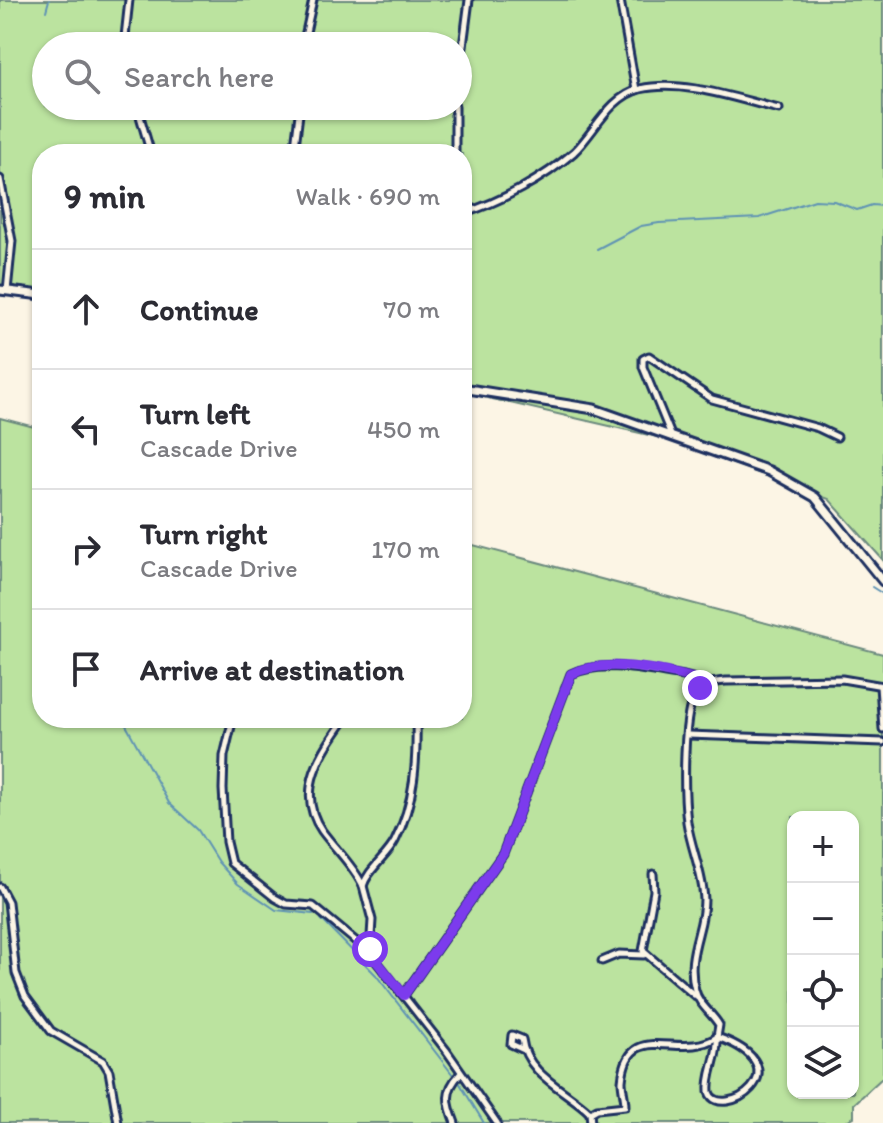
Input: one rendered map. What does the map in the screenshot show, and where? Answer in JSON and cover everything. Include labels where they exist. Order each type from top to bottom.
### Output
[{"type":"main road","points":[[3,290],[32,294]]},
{"type":"main road","points":[[472,389],[564,402],[671,435],[769,471],[815,497],[883,581]]},
{"type":"street","points":[[126,32],[129,0]]},
{"type":"street","points":[[306,32],[313,0]]},
{"type":"street","points":[[465,32],[469,0]]},
{"type":"street","points":[[620,0],[636,90]]},
{"type":"street","points":[[472,211],[538,180],[575,151],[614,106],[636,90],[717,92],[779,109]]},
{"type":"street","points":[[141,120],[148,144]]},
{"type":"street","points":[[295,144],[298,120]]},
{"type":"street","points":[[455,120],[455,144]]},
{"type":"street","points":[[0,179],[12,241],[3,290]]},
{"type":"street","points":[[671,435],[643,361],[649,356],[689,386],[725,405],[818,428],[837,437]]},
{"type":"street","points":[[404,995],[503,854],[571,674],[584,668],[618,668],[692,678],[700,688]]},
{"type":"street","points":[[698,998],[693,956],[704,902],[686,811],[690,702],[700,688],[726,681],[819,679],[882,686],[883,729]]},
{"type":"street","points":[[231,728],[224,756],[223,789],[226,842],[231,863],[286,904],[313,906],[370,953],[497,1123]]},
{"type":"street","points":[[340,728],[317,764],[310,785],[310,805],[322,831],[356,871],[363,886],[372,920],[370,953]]},
{"type":"street","points":[[363,886],[366,876],[384,860],[408,812],[415,768],[416,728]]},
{"type":"street","points":[[688,735],[883,742]]},
{"type":"street","points":[[645,956],[642,939],[654,891],[653,874]]},
{"type":"street","points":[[0,887],[8,902],[16,973],[25,996],[51,1031],[103,1061],[109,1071],[118,1123]]},
{"type":"street","points":[[602,961],[619,954],[645,956],[698,998],[719,1025],[717,1056],[709,1092],[715,1105],[724,1113]]},
{"type":"street","points":[[717,1037],[734,1044],[750,1057],[757,1080],[751,1103]]},
{"type":"street","points":[[590,1113],[597,1109],[625,1106],[622,1084],[628,1054],[637,1046],[706,1044],[717,1037]]},
{"type":"street","points":[[524,1050],[552,1084],[590,1113],[591,1123]]},
{"type":"street","points":[[455,1123],[447,1097],[449,1087],[460,1074]]},
{"type":"green space","points":[[0,0],[883,0],[883,560],[829,499],[666,439],[472,394],[472,144],[32,144],[32,289],[0,285]]},
{"type":"green space","points":[[0,418],[32,426],[32,728],[472,728],[472,545],[883,654],[883,1077],[854,1104],[854,1117],[843,1123],[0,1123]]},
{"type":"waterway","points":[[46,11],[49,0]]},
{"type":"waterway","points":[[597,249],[641,226],[659,223],[759,218],[815,200],[834,201],[857,210],[872,205],[883,206]]},
{"type":"waterway","points":[[872,587],[883,594]]},
{"type":"waterway","points":[[128,728],[169,803],[198,830],[218,862],[238,884],[276,910],[313,914]]},
{"type":"waterway","points":[[321,919],[376,975],[453,1075]]},
{"type":"waterway","points":[[459,1082],[484,1123]]},
{"type":"route","points":[[370,949],[404,995],[503,854],[527,796],[565,683],[571,674],[584,668],[618,668],[684,676],[692,678],[700,688]]}]
